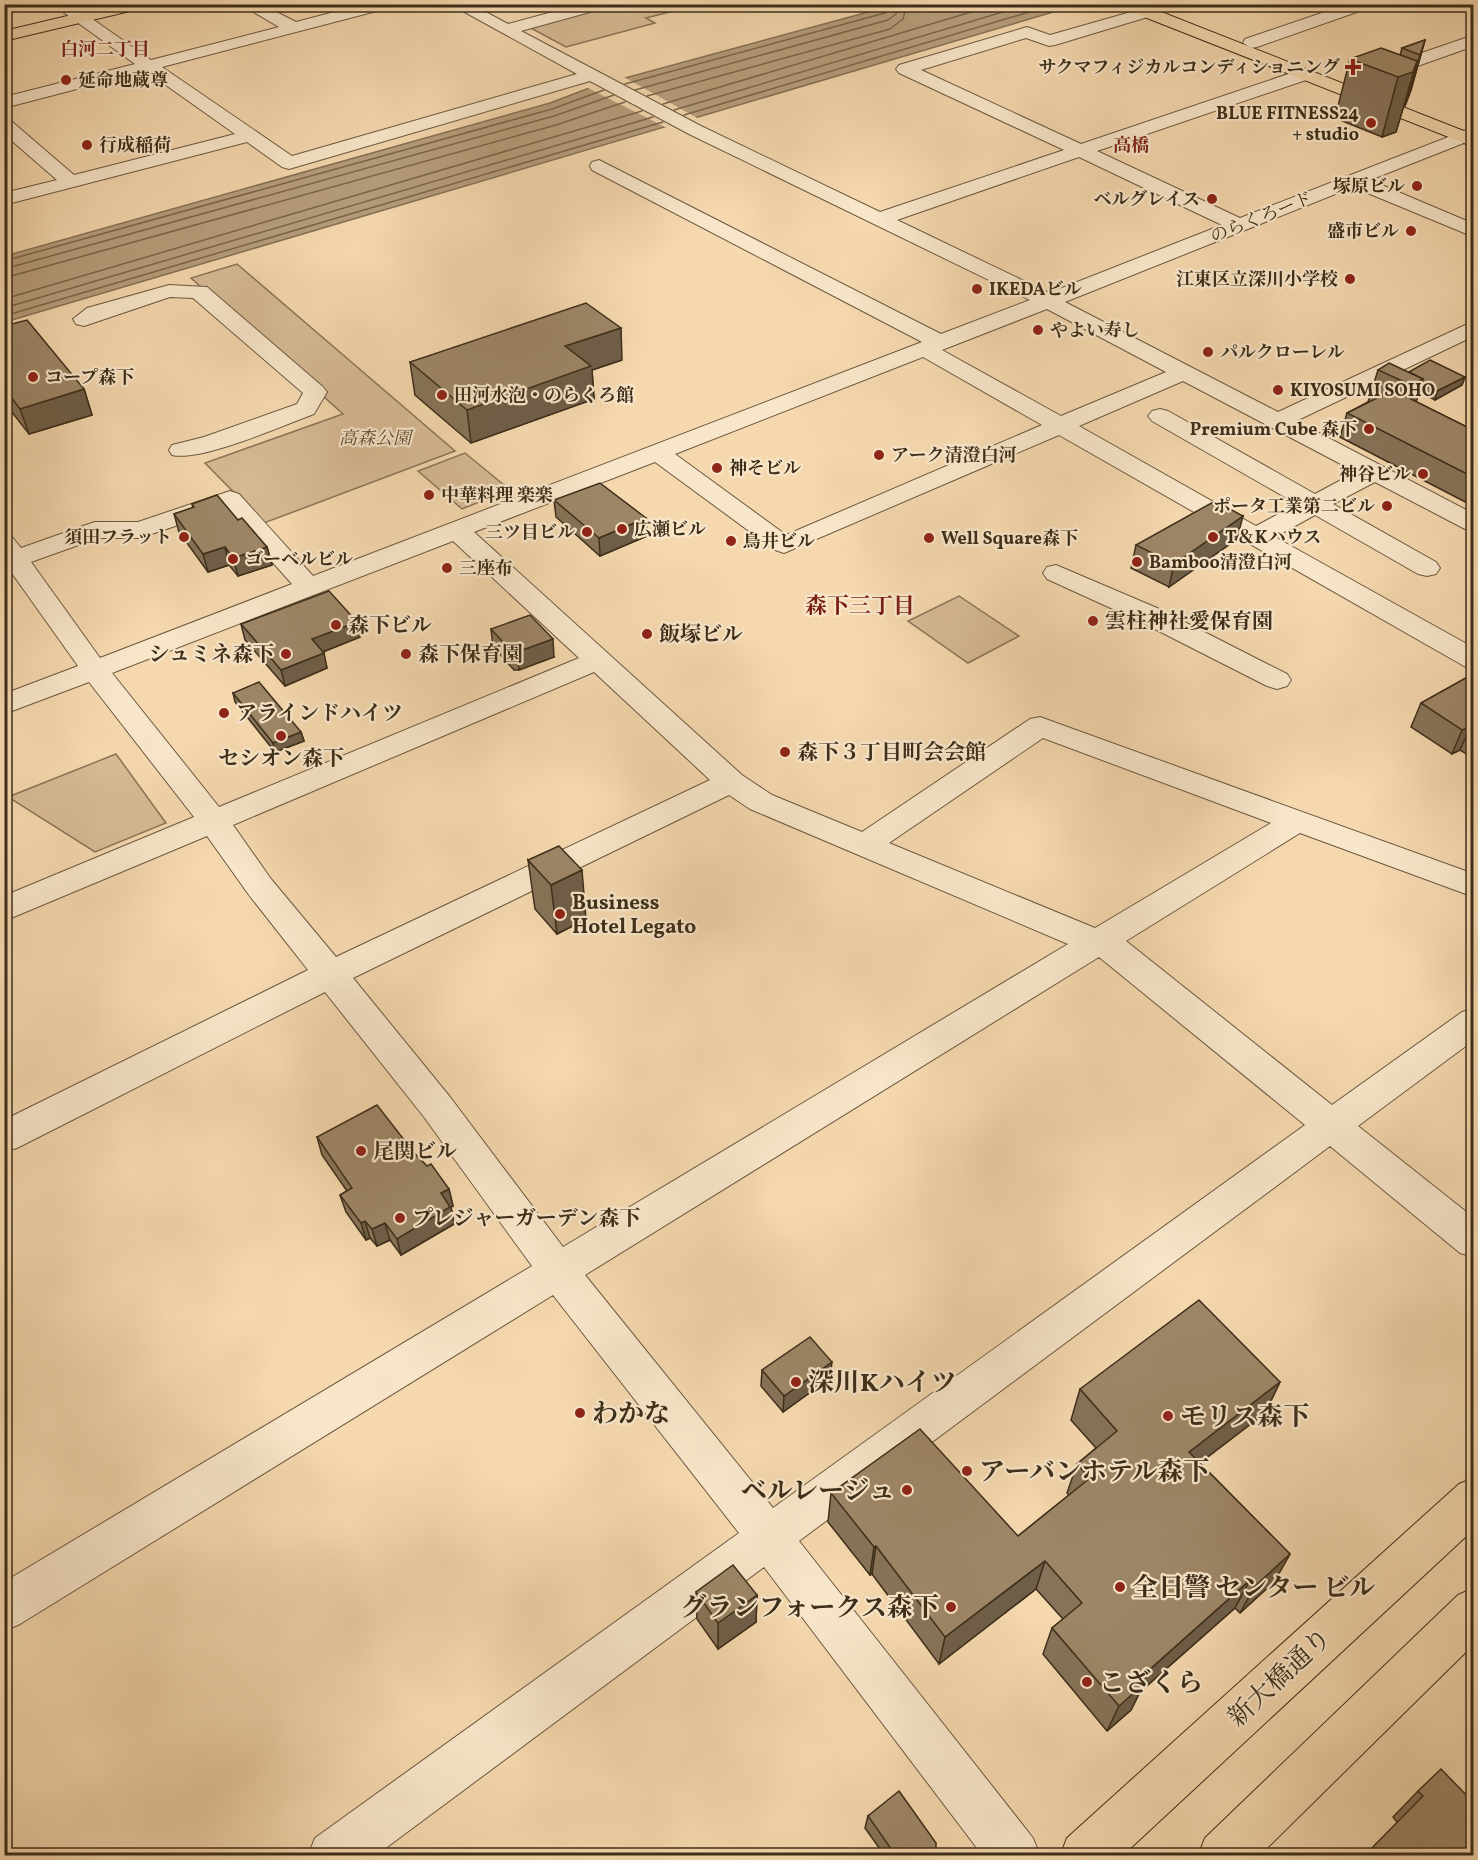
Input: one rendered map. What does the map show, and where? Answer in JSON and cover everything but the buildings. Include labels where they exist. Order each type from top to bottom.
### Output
[{"type":"main road","points":[[4,36],[141,4]]},
{"type":"main road","points":[[1125,4],[1152,7],[1251,43],[1354,83],[1470,135]]},
{"type":"main road","points":[[1152,7],[1303,75],[1470,135]]},
{"type":"main road","name":"新大橋通り","points":[[1085,1856],[1473,1499]]},
{"type":"main road","points":[[1223,1856],[1473,1611]]},
{"type":"street","points":[[60,4],[289,163],[592,75]]},
{"type":"street","points":[[248,4],[294,28]]},
{"type":"street","points":[[4,87],[12,101],[386,4]]},
{"type":"street","points":[[458,4],[695,130],[1048,301],[1473,524]]},
{"type":"street","points":[[506,30],[602,4]]},
{"type":"street","points":[[1251,43],[1365,4]]},
{"type":"street","points":[[1152,7],[1049,41],[1027,32],[905,69],[1239,225]]},
{"type":"street","points":[[1354,83],[1473,40]]},
{"type":"street","points":[[880,219],[1303,75]]},
{"type":"street","points":[[4,124],[71,182]]},
{"type":"street","name":"のらくろード","points":[[4,705],[933,346],[1470,135]]},
{"type":"street","points":[[4,199],[248,136]]},
{"type":"street","points":[[599,166],[933,346],[1060,425],[1473,660]]},
{"type":"street","points":[[1353,180],[1473,231]]},
{"type":"street","points":[[169,291],[200,292],[315,392],[306,409],[212,443],[181,450],[206,438],[294,408],[303,395],[194,297],[169,296],[99,317],[84,319],[94,313],[169,291]]},
{"type":"street","points":[[1277,421],[1473,327]]},
{"type":"street","points":[[657,452],[784,545],[1184,372]]},
{"type":"street","points":[[1366,378],[1389,390]]},
{"type":"street","points":[[1160,416],[1427,568]]},
{"type":"street","points":[[1257,536],[1374,472]]},
{"type":"street","points":[[308,586],[230,499],[140,530],[95,530],[10,551],[94,669],[214,822],[260,887],[437,1107],[558,1271],[1015,1856]]},
{"type":"street","points":[[455,530],[731,782],[761,802],[866,844],[1114,950],[1473,1241]]},
{"type":"street","points":[[1056,573],[1147,614],[1277,680]]},
{"type":"street","points":[[4,909],[598,660]]},
{"type":"street","points":[[866,844],[1040,726],[1473,886]]},
{"type":"street","points":[[4,1137],[331,974],[731,782]]},
{"type":"street","points":[[4,1608],[1297,821]]},
{"type":"street","points":[[333,1856],[1473,1021]]},
{"type":"green space","points":[[610,5],[697,5],[646,18],[655,23],[566,47],[527,26]]},
{"type":"green space","name":"高森公園","points":[[237,264],[455,451],[264,523],[205,463],[343,414],[191,278]]},
{"type":"green space","points":[[465,453],[510,490],[462,509],[418,471]]},
{"type":"green space","points":[[959,596],[1019,636],[968,663],[908,621]]},
{"type":"green space","points":[[116,754],[166,823],[95,852],[8,797]]},
{"type":"water","points":[[894,5],[1077,5],[5,322],[5,256],[550,103],[592,87]]},
{"type":"pier","points":[[622,76],[699,119],[667,128],[586,87]]},
{"type":"place","name":"サクマフィジカルコンディショニング","points":[[1353,67]]},
{"type":"place","name":"延命地蔵尊","points":[[66,80]]},
{"type":"place","name":"BLUE FITNESS24 + studio","points":[[1371,123]]},
{"type":"place","name":"行成稲荷","points":[[87,145]]},
{"type":"place","name":"塚原ビル","points":[[1417,186]]},
{"type":"place","name":"ベルグレイス","points":[[1212,199]]},
{"type":"place","name":"盛市ビル","points":[[1411,231]]},
{"type":"place","name":"江東区立深川小学校","points":[[1350,279]]},
{"type":"place","name":"IKEDAビル","points":[[977,289]]},
{"type":"place","name":"やよい寿し","points":[[1038,330]]},
{"type":"place","name":"パルクローレル","points":[[1208,352]]},
{"type":"place","name":"コープ森下","points":[[33,377]]},
{"type":"place","name":"KIYOSUMI SOHO","points":[[1278,390]]},
{"type":"place","name":"田河水泡・のらくろ館","points":[[442,395]]},
{"type":"place","name":"Premium Cube 森下","points":[[1369,429]]},
{"type":"place","name":"アーク清澄白河","points":[[879,455]]},
{"type":"place","name":"神そビル","points":[[717,468]]},
{"type":"place","name":"神谷ビル","points":[[1423,474]]},
{"type":"place","name":"中華料理 楽楽","points":[[429,495]]},
{"type":"place","name":"ポータ工業第二ビル","points":[[1387,506]]},
{"type":"place","name":"広瀬ビル","points":[[622,529]]},
{"type":"place","name":"三ツ目ビル","points":[[587,532]]},
{"type":"place","name":"須田フラット","points":[[184,537]]},
{"type":"place","name":"T＆Kハウス","points":[[1213,537]]},
{"type":"place","name":"Well Square森下","points":[[929,538]]},
{"type":"place","name":"鳥井ビル","points":[[731,541]]},
{"type":"place","name":"ゴーベルビル","points":[[233,559]]},
{"type":"place","name":"Bamboo清澄白河","points":[[1137,562]]},
{"type":"place","name":"三座布","points":[[447,568]]},
{"type":"place","name":"雲柱神社愛保育園","points":[[1093,621]]},
{"type":"place","name":"森下ビル","points":[[336,625]]},
{"type":"place","name":"飯塚ビル","points":[[647,634]]},
{"type":"place","name":"シュミネ森下","points":[[286,654]]},
{"type":"place","name":"森下保育園","points":[[406,654]]},
{"type":"place","name":"アラインドハイツ","points":[[224,713]]},
{"type":"place","name":"セシオン森下","points":[[281,736]]},
{"type":"place","name":"森下３丁目町会会館","points":[[785,752]]},
{"type":"place","name":"Business Hotel Legato","points":[[560,914]]},
{"type":"place","name":"尾関ビル","points":[[361,1151]]},
{"type":"place","name":"プレジャーガーデン森下","points":[[400,1218]]},
{"type":"place","name":"深川Kハイツ","points":[[796,1382]]},
{"type":"place","name":"わかな","points":[[580,1413]]},
{"type":"place","name":"モリス森下","points":[[1168,1416]]},
{"type":"place","name":"アーバンホテル森下","points":[[967,1471]]},
{"type":"place","name":"ベルレージュ","points":[[907,1490]]},
{"type":"place","name":"全日警 センター ビル","points":[[1120,1587]]},
{"type":"place","name":"グランフォークス森下","points":[[951,1607]]},
{"type":"place","name":"こざくら","points":[[1087,1682]]},
{"type":"district","name":"白河二丁目","points":[[105,49]]},
{"type":"district","name":"高橋","points":[[1131,145]]},
{"type":"district","name":"森下三丁目","points":[[860,605]]}]
